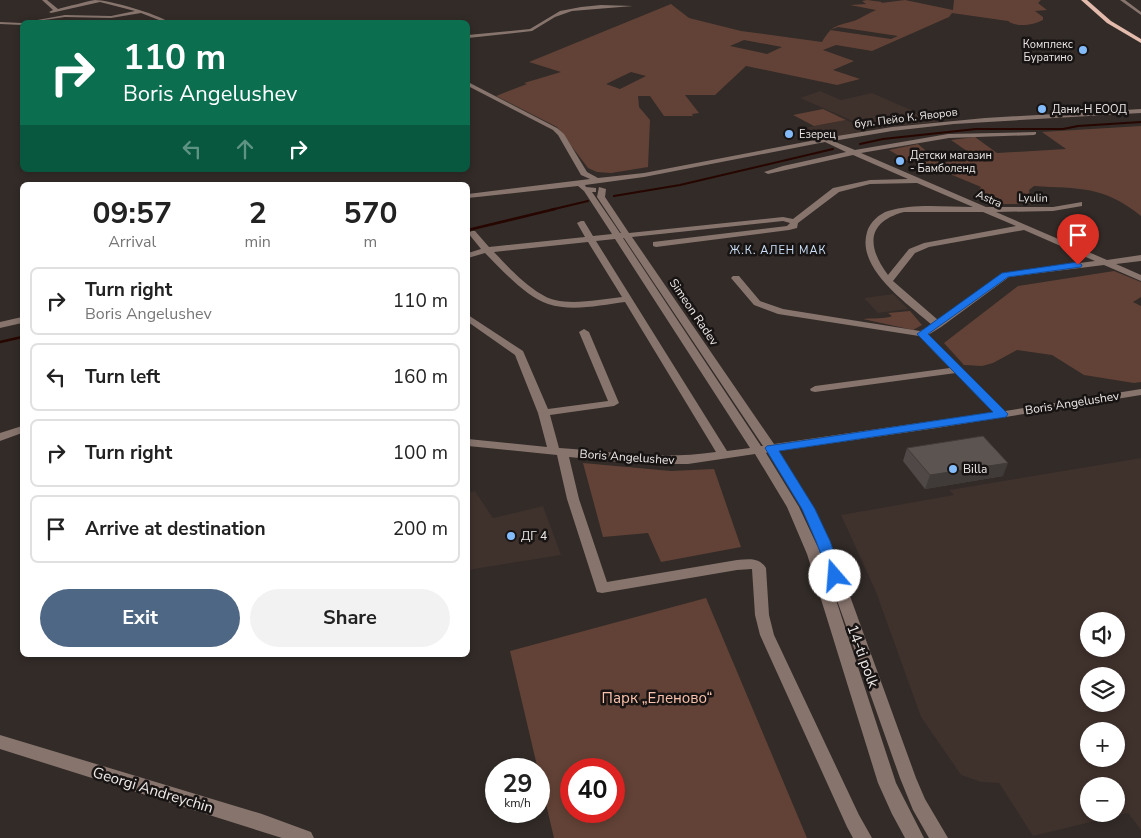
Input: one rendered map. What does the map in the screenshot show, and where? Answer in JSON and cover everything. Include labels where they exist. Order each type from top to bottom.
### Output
[{"type":"main road","points":[[1084,0],[1109,22],[1141,41]]},
{"type":"main road","points":[[1092,0],[1124,27],[1141,37]]},
{"type":"street","points":[[44,0],[57,11]]},
{"type":"street","points":[[47,14],[98,0],[141,11],[162,20]]},
{"type":"street","points":[[1123,1],[1141,4]]},
{"type":"street","points":[[1123,1],[1141,14]]},
{"type":"street","points":[[470,37],[530,30],[537,28],[553,16],[573,9],[631,6]]},
{"type":"street","points":[[43,20],[65,16],[111,18],[141,11]]},
{"type":"street","points":[[0,23],[20,24]]},
{"type":"street","points":[[470,85],[555,129],[561,134],[584,173],[601,184]]},
{"type":"street","name":"бул. Пейо К. Яворов","points":[[470,196],[601,184],[828,141],[914,127],[998,123],[1141,111]]},
{"type":"street","points":[[998,123],[1006,133]]},
{"type":"street","points":[[768,172],[853,152],[926,140],[940,140],[948,136],[1034,133]]},
{"type":"street","name":"Astra","points":[[828,141],[1141,278]]},
{"type":"street","points":[[584,173],[584,186]]},
{"type":"street","points":[[656,244],[789,228],[794,226],[794,222],[836,190],[870,182],[921,181]]},
{"type":"street","name":"Simeon Radev","points":[[601,184],[601,197],[623,236],[765,450]]},
{"type":"street","name":"Simeon Radev","points":[[584,186],[623,236]]},
{"type":"street","name":"Lyulin","points":[[938,325],[888,281],[872,255],[869,235],[873,224],[879,218],[887,213],[904,210],[1053,209],[1079,204]]},
{"type":"street","points":[[470,255],[485,250],[783,219],[794,222]]},
{"type":"street","points":[[581,223],[724,455]]},
{"type":"street","points":[[888,281],[912,252],[927,245],[1025,227]]},
{"type":"street","points":[[472,233],[485,250],[542,298],[551,302],[564,304],[628,299]]},
{"type":"street","points":[[922,334],[938,325],[1006,275],[1141,258]]},
{"type":"street","points":[[736,278],[757,303],[781,312],[922,334],[1002,414]]},
{"type":"street","points":[[470,319],[519,353],[558,452],[602,588],[737,564],[755,564],[759,568],[762,615],[767,635],[853,820],[864,838]]},
{"type":"street","points":[[0,325],[20,320]]},
{"type":"street","points":[[544,413],[614,403],[584,332]]},
{"type":"street","points":[[815,389],[958,370]]},
{"type":"street","name":"Boris Angelushev","points":[[470,443],[663,461],[765,450],[1141,392]]},
{"type":"street","points":[[0,437],[20,430]]},
{"type":"street","name":"14-ti polk","points":[[765,450],[804,529],[814,554],[887,783],[898,808],[915,838]]},
{"type":"street","name":"14-ti polk","points":[[765,450],[808,509],[823,541],[908,778],[919,804],[939,838]]},
{"type":"street","name":"Georgi Andreychin","points":[[0,742],[263,823],[305,838]]},
{"type":"shaded area","points":[[820,91],[841,100],[872,93],[939,122],[869,128],[800,98]]},
{"type":"shaded area","points":[[846,120],[869,130],[827,138],[805,128]]},
{"type":"shaded area","points":[[893,294],[908,309],[878,313],[864,298]]},
{"type":"shaded area","points":[[1141,458],[1141,830],[1128,813],[1125,814],[1125,777],[1080,777],[1080,822],[1091,822],[1033,836],[999,783],[981,782],[961,775],[921,717],[876,592],[841,515],[954,495],[949,490]]},
{"type":"shaded area","name":"ДГ 4","points":[[475,491],[493,518],[543,506],[561,555],[470,570],[470,492]]},
{"type":"green space","points":[[867,0],[881,3],[905,0],[953,10],[954,0],[1041,0],[1038,3],[1047,10],[1035,11],[1043,17],[1043,20],[1025,25],[952,13],[949,17],[872,51],[836,45],[823,50],[854,61],[833,70],[860,79],[837,85],[746,66],[715,95],[685,95],[699,113],[692,114],[693,116],[664,116],[650,96],[638,96],[639,107],[650,120],[648,167],[611,173],[597,172],[588,168],[557,127],[496,96],[527,84],[524,83],[561,72],[529,62],[671,4],[689,18],[741,31],[822,42],[831,30],[891,39],[898,36],[838,27],[832,29],[876,10],[850,5],[866,4],[862,1]],"holes":[[[744,40],[782,47],[767,54],[730,46]],[[631,72],[646,76],[620,89],[606,84]]]},
{"type":"green space","points":[[823,109],[846,120],[814,126],[793,115]]},
{"type":"green space","points":[[1141,126],[1141,216],[1115,199],[1090,190],[1034,186],[1029,190],[1032,204],[1000,204],[978,192],[981,187],[914,159],[908,161],[889,150],[918,144],[940,163],[977,158],[951,140],[975,137],[997,153],[1066,149],[1042,132]]},
{"type":"green space","points":[[1114,271],[1141,282],[1141,297],[1133,302],[1141,306],[1141,382],[1134,383],[1084,375],[1052,355],[1017,350],[993,363],[982,366],[964,365],[944,343],[1018,286]]},
{"type":"green space","points":[[910,311],[922,325],[913,330],[863,319],[886,318],[892,316],[888,313]]},
{"type":"green space","points":[[583,463],[671,471],[714,469],[741,547],[661,562],[648,533],[603,537]]},
{"type":"green space","name":"Парк „Еленово“","points":[[706,598],[807,838],[554,838],[550,821],[550,758],[535,758],[510,651]]},
{"type":"building","points":[[983,436],[1008,463],[930,475],[907,448]]},
{"type":"waterway","points":[[860,144],[883,139],[976,129],[1063,129],[1078,126],[1141,122]]},
{"type":"waterway","points":[[614,196],[680,185],[833,149]]},
{"type":"waterway","points":[[550,210],[588,201]]},
{"type":"waterway","points":[[470,230],[555,209]]},
{"type":"waterway","points":[[0,342],[20,337]]},
{"type":"place","name":"Комплекс Буратино","points":[[1083,50]]},
{"type":"place","name":"Дани-Н ЕООД","points":[[1042,109]]},
{"type":"place","name":"Езерец","points":[[789,134]]},
{"type":"place","name":"Детски магазин - Бамболенд","points":[[900,161]]},
{"type":"place","name":"Billa","points":[[953,469]]},
{"type":"place","name":"ДГ 4","points":[[511,536]]},
{"type":"district","name":"Ж.К. АЛЕН МАК","points":[[778,250]]},
{"type":"route","points":[[835,576],[823,541],[808,509],[771,448],[1002,414],[922,334],[938,325],[1006,275],[1078,265]]}]
